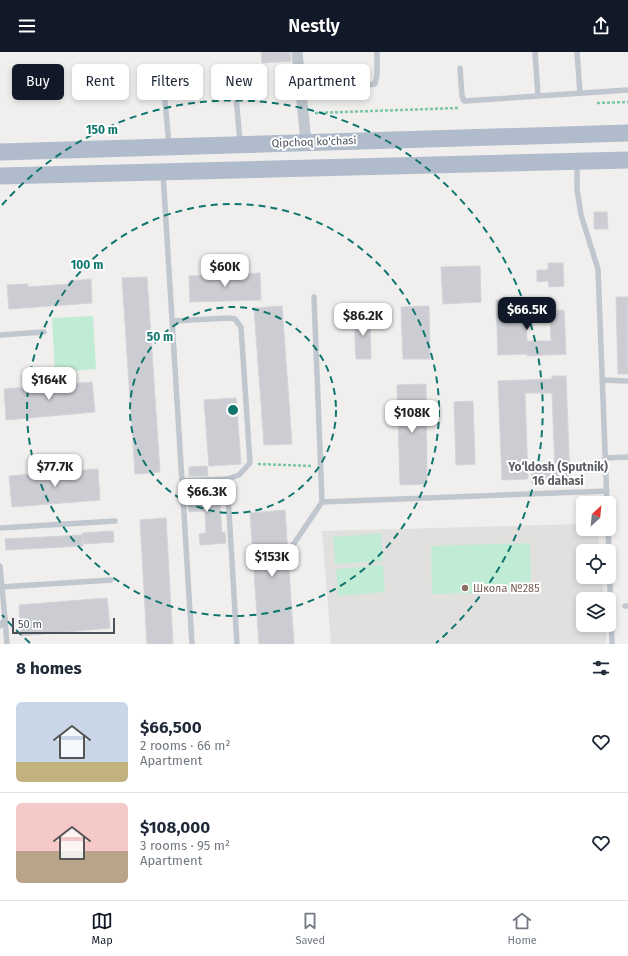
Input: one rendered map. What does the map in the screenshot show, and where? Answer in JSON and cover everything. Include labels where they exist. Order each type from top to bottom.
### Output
[{"type":"main road","name":"Qipchoq ko'chasi","points":[[0,152],[628,132]]},
{"type":"main road","points":[[115,149],[120,153],[122,160],[121,166],[116,173]]},
{"type":"main road","points":[[0,176],[628,160]]},
{"type":"street","points":[[297,52],[298,64]]},
{"type":"street","points":[[302,100],[306,142]]},
{"type":"lane","points":[[370,85],[375,84],[377,74],[377,52]]},
{"type":"lane","points":[[535,52],[538,96]]},
{"type":"lane","points":[[577,52],[580,93]]},
{"type":"lane","points":[[460,68],[462,96],[464,101],[628,90]]},
{"type":"lane","points":[[165,100],[169,147]]},
{"type":"lane","points":[[236,100],[241,145]]},
{"type":"lane","points":[[577,161],[577,189],[581,215],[598,269],[607,496]]},
{"type":"lane","points":[[163,172],[192,644]]},
{"type":"lane","points":[[293,545],[322,502],[314,297]]},
{"type":"lane","points":[[173,321],[228,318],[235,319],[241,327],[250,463],[239,474],[227,479],[182,481]]},
{"type":"lane","points":[[0,335],[44,332]]},
{"type":"lane","points":[[602,380],[628,381]]},
{"type":"lane","points":[[605,458],[628,457]]},
{"type":"lane","points":[[227,479],[237,644]]},
{"type":"lane","points":[[322,502],[607,491]]},
{"type":"lane","points":[[0,528],[115,521]]},
{"type":"lane","points":[[0,566],[7,644]]},
{"type":"lane","points":[[1,587],[110,580]]},
{"type":"lane","points":[[610,584],[612,644]]},
{"type":"lane","points":[[0,626],[5,619]]},
{"type":"path","points":[[250,463],[320,466]]},
{"type":"shaded area","name":"Школа №285","points":[[576,524],[576,536],[599,536],[599,544],[576,544],[576,584],[603,584],[603,592],[576,592],[576,632],[606,632],[606,644],[331,644],[322,531]]},
{"type":"green space","points":[[93,316],[96,369],[55,372],[52,318]]},
{"type":"green space","points":[[381,533],[383,561],[335,564],[333,537]]},
{"type":"green space","points":[[530,543],[531,592],[432,594],[431,546]]},
{"type":"green space","points":[[383,565],[385,592],[338,596],[336,569]]},
{"type":"building","points":[[261,52],[290,52],[291,61],[262,63]]},
{"type":"building","points":[[594,212],[607,212],[608,229],[594,229]]},
{"type":"building","points":[[548,263],[563,263],[564,286],[549,287],[548,281],[537,282],[537,270],[548,270]]},
{"type":"building","points":[[480,266],[481,302],[443,304],[441,267]]},
{"type":"building","points":[[260,273],[261,300],[190,302],[189,276]]},
{"type":"building","points":[[147,277],[160,472],[135,474],[122,278]]},
{"type":"building","points":[[91,279],[92,303],[9,309],[7,285],[28,284],[28,287],[69,284],[69,281]]},
{"type":"building","points":[[616,297],[628,297],[628,374],[618,374]]},
{"type":"building","points":[[525,299],[527,341],[551,341],[550,310],[564,310],[566,354],[527,356],[527,354],[498,355],[496,300]]},
{"type":"building","points":[[282,306],[292,444],[264,445],[254,308]]},
{"type":"building","points":[[429,306],[430,359],[403,359],[401,307]]},
{"type":"building","points":[[370,314],[371,359],[356,359],[354,315]]},
{"type":"building","points":[[552,376],[566,376],[570,482],[532,483],[531,469],[555,469],[552,393],[525,393],[528,479],[502,480],[498,381],[552,379]]},
{"type":"building","points":[[92,382],[95,412],[6,420],[4,389]]},
{"type":"building","points":[[426,384],[427,484],[400,485],[397,385]]},
{"type":"building","points":[[236,398],[241,464],[209,466],[204,400]]},
{"type":"building","points":[[473,401],[475,464],[456,465],[454,402]]},
{"type":"building","points":[[207,466],[208,476],[189,476],[189,467]]},
{"type":"building","points":[[98,469],[100,500],[12,507],[9,476]]},
{"type":"building","points":[[209,484],[209,493],[219,493],[222,533],[225,532],[226,543],[200,545],[199,534],[206,533],[205,511],[189,512],[187,492],[191,491],[190,485]]},
{"type":"building","points":[[285,510],[294,644],[259,644],[250,513]]},
{"type":"building","points":[[166,518],[173,644],[147,644],[140,520]]},
{"type":"building","points":[[113,531],[114,542],[84,544],[82,533]]},
{"type":"building","points":[[82,535],[83,546],[6,550],[5,539]]},
{"type":"building","points":[[107,598],[110,628],[21,636],[19,605]]},
{"type":"place","name":"Школа №285","points":[[465,588]]},
{"type":"district","name":"Yo‘ldosh (Sputnik) 16 dahasi","points":[[558,474]]}]
